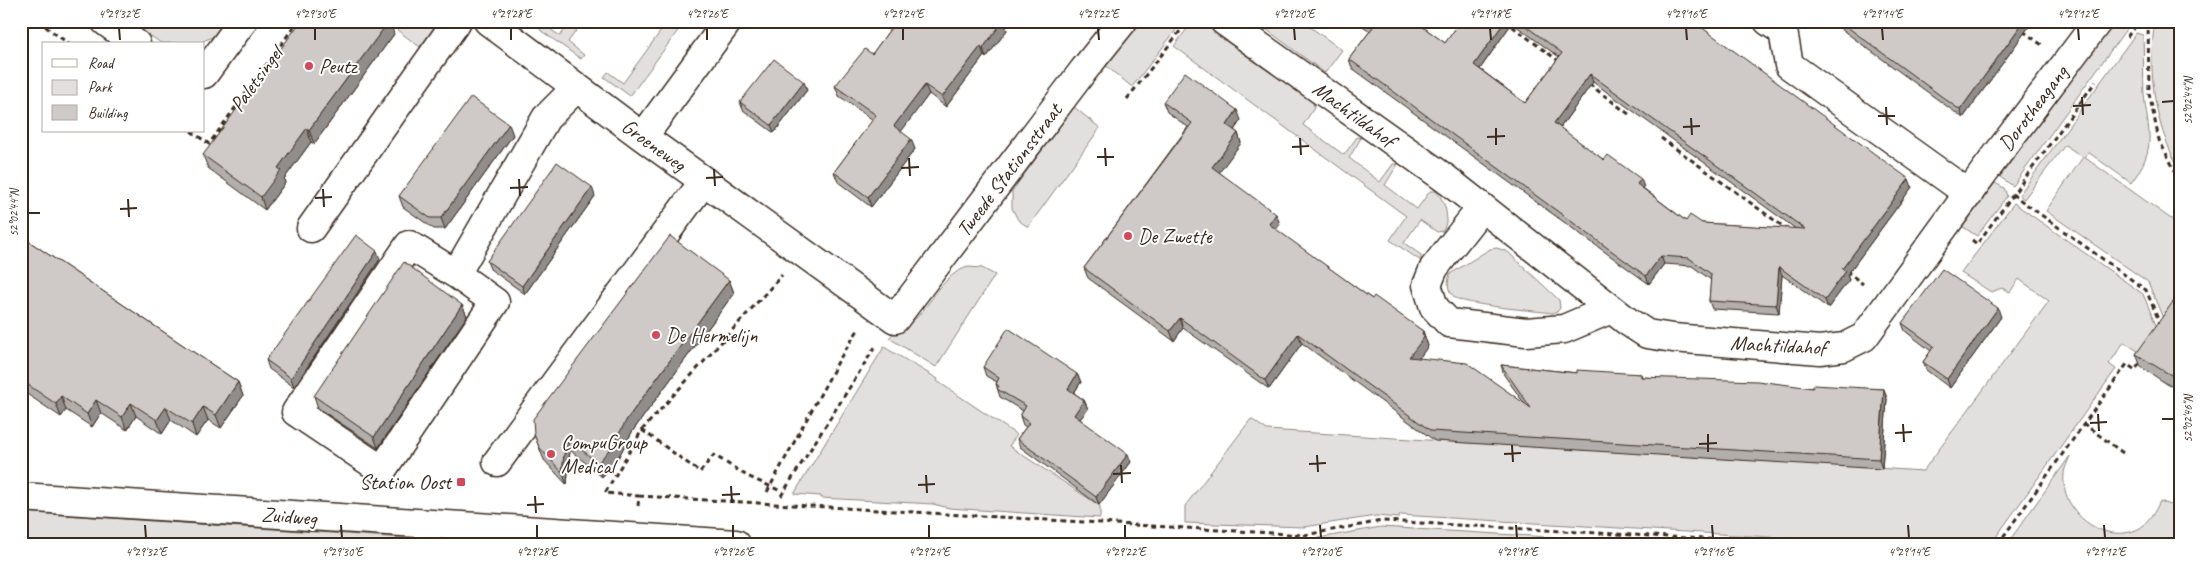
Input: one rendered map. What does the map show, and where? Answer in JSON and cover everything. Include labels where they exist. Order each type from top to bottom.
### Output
[{"type":"street","points":[[106,21],[133,42]]},
{"type":"street","name":"Paletsingel","points":[[205,73],[242,21]]},
{"type":"street","points":[[311,228],[457,21]]},
{"type":"street","name":"Groeneweg","points":[[488,21],[576,88],[895,319]]},
{"type":"street","points":[[643,137],[728,21]]},
{"type":"street","name":"Tweede Stationsstraat","points":[[895,319],[1123,21]]},
{"type":"street","name":"Machtildahof","points":[[1224,21],[1482,207],[1611,309],[1647,334],[1820,350],[1844,347],[1864,337],[1968,194]]},
{"type":"street","points":[[1768,21],[1783,31],[1789,65],[1968,194]]},
{"type":"street","name":"Dorotheagang","points":[[1968,194],[2098,21]]},
{"type":"street","points":[[456,274],[546,118],[576,88]]},
{"type":"street","points":[[497,462],[704,180]]},
{"type":"street","points":[[1482,207],[1434,268],[1427,284],[1434,307],[1450,323],[1526,332],[1564,329],[1611,309]]},
{"type":"street","points":[[409,245],[456,274],[495,302],[382,470],[296,412],[409,245]]},
{"type":"street","name":"Zuidweg","points":[[21,498],[736,544]]},
{"type":"path","points":[[38,21],[66,42]]},
{"type":"path","name":"Paletsingel","points":[[192,132],[209,144],[298,21]]},
{"type":"path","points":[[1127,99],[1188,21]]},
{"type":"path","points":[[1505,21],[1568,68]]},
{"type":"path","points":[[2148,21],[2149,93],[2159,140],[2181,182]]},
{"type":"path","points":[[2016,26],[2067,63]]},
{"type":"path","points":[[1583,80],[1630,115]]},
{"type":"path","points":[[1660,138],[1795,235]]},
{"type":"path","points":[[1984,172],[2013,195],[2146,290],[2163,330]]},
{"type":"path","points":[[802,252],[642,430],[605,493],[1305,535],[1382,521],[1795,544]]},
{"type":"path","points":[[1842,269],[1890,302]]},
{"type":"path","points":[[1998,544],[2127,364],[2135,370],[2146,354]]},
{"type":"path","points":[[767,492],[839,360]]},
{"type":"path","points":[[781,496],[859,370]]},
{"type":"path","points":[[2084,424],[2123,453]]},
{"type":"path","points":[[642,430],[700,472],[714,455],[747,476],[783,492]]},
{"type":"path","points":[[636,538],[639,496]]},
{"type":"green space","points":[[128,21],[232,21],[225,31],[201,42],[160,42]]},
{"type":"green space","points":[[385,21],[439,21],[420,47]]},
{"type":"green space","points":[[571,21],[583,21],[568,42],[584,55],[581,59],[540,30],[543,24],[560,36]]},
{"type":"green space","points":[[668,21],[685,21],[630,96],[604,77],[608,72],[623,83]]},
{"type":"green space","points":[[1141,21],[1183,21],[1132,87],[1106,66]]},
{"type":"green space","points":[[1193,21],[1204,21],[1313,102],[1314,108],[1303,125],[1344,155],[1357,137],[1361,138],[1349,158],[1380,182],[1393,164],[1398,164],[1385,185],[1417,209],[1430,191],[1436,191],[1446,210],[1446,221],[1443,231],[1437,232],[1420,220],[1404,243],[1421,255],[1421,261],[1390,240],[1406,216],[1174,46]]},
{"type":"green space","points":[[1255,21],[1302,21],[1342,50],[1325,73]]},
{"type":"green space","points":[[2113,21],[2132,21],[2013,186],[2000,177]]},
{"type":"green space","points":[[2155,21],[2181,21],[2181,171],[2164,136],[2155,98],[2152,59]]},
{"type":"green space","points":[[2136,33],[2143,35],[2144,94],[2149,130],[2148,149],[2145,159],[2131,183],[2088,152],[2084,157],[2181,226],[2181,298],[2164,321],[2148,282],[2046,211],[2083,157],[2065,145],[2024,199],[2019,195]]},
{"type":"green space","points":[[1074,107],[1100,128],[1028,227],[1018,220],[1012,208],[1012,191]]},
{"type":"green space","points":[[1995,183],[2004,188],[2007,196],[1977,236],[1963,227]]},
{"type":"green space","points":[[2014,203],[2143,294],[2158,330],[2141,353],[2124,342],[2109,364],[2116,369],[1991,544],[1887,544],[1400,515],[1399,518],[1376,516],[1304,527],[1185,523],[1185,506],[1251,419],[1267,430],[1923,471],[2049,301],[2019,279],[2010,292],[2002,288],[1991,292],[1961,273]]},
{"type":"green space","points":[[1497,248],[1508,252],[1559,300],[1560,308],[1557,312],[1487,305],[1462,301],[1453,296],[1448,287],[1450,274],[1490,249]]},
{"type":"green space","points":[[968,267],[982,268],[995,275],[936,367],[889,338],[915,319],[945,282],[959,271]]},
{"type":"green space","points":[[884,347],[938,379],[937,381],[1017,435],[1009,446],[1100,506],[1100,518],[949,508],[933,504],[821,498],[821,496],[794,494]]},
{"type":"green space","points":[[2070,456],[2064,472],[2065,488],[2076,512],[2085,521],[2109,532],[2123,533],[2136,530],[2148,522],[2160,501],[2181,509],[2181,544],[2007,544]]},
{"type":"green space","points":[[21,512],[493,544],[51,544],[21,542]]},
{"type":"green space","points":[[1381,527],[1665,544],[1391,544],[1313,539]]},
{"type":"building","points":[[301,21],[389,21],[309,130],[307,128],[278,168],[281,170],[261,197],[203,155]]},
{"type":"building","points":[[896,21],[1003,21],[983,48],[981,46],[942,97],[925,85],[894,126],[911,139],[868,197],[834,172],[876,115],[835,86],[865,49],[872,54]]},
{"type":"building","points":[[1365,21],[1415,21],[1445,43],[1461,21],[1505,21],[1474,65],[1525,103],[1562,53],[1519,21],[1693,21],[1909,179],[1842,269],[1846,271],[1825,300],[1779,267],[1776,305],[1709,301],[1711,274],[1689,258],[1661,256],[1646,276],[1349,59],[1373,27]],"holes":[[[1590,74],[1805,229],[1702,223],[1690,215],[1686,221],[1637,184],[1641,179],[1608,155],[1604,160],[1554,123]]]},
{"type":"building","points":[[1839,21],[2024,21],[1960,110]]},
{"type":"building","points":[[774,59],[804,82],[771,125],[740,102]]},
{"type":"building","points":[[1185,72],[1237,110],[1227,125],[1238,133],[1212,167],[1276,214],[1269,224],[1372,299],[1374,296],[1423,331],[1422,334],[1425,336],[1409,357],[1467,363],[1531,408],[1501,365],[1577,373],[1577,370],[1641,374],[1641,377],[1757,381],[1813,388],[1813,385],[1884,389],[1879,459],[1431,431],[1298,334],[1265,380],[1180,318],[1170,331],[1084,268],[1192,123],[1163,102]]},
{"type":"building","points":[[471,97],[509,124],[441,218],[430,218],[399,196]]},
{"type":"building","points":[[557,162],[592,187],[522,286],[487,261]]},
{"type":"building","points":[[356,235],[377,251],[291,378],[266,360]]},
{"type":"building","points":[[21,236],[238,382],[216,415],[203,407],[192,424],[166,407],[157,420],[131,403],[122,417],[96,400],[87,414],[61,396],[56,404],[21,380]]},
{"type":"building","name":"De Hermelijn","points":[[670,236],[729,280],[627,419],[613,445],[598,463],[566,437],[562,472],[539,447],[534,434],[533,419]]},
{"type":"building","points":[[404,262],[462,305],[374,437],[314,396]]},
{"type":"building","points":[[1942,269],[1998,308],[1947,379],[1923,362],[1934,346],[1902,323]]},
{"type":"building","points":[[2175,299],[2181,302],[2181,380],[2136,354]]},
{"type":"building","points":[[1008,328],[1077,374],[1068,389],[1084,400],[1074,415],[1128,454],[1096,497],[1017,439],[1029,423],[1020,416],[1026,406],[997,389],[999,386],[996,384],[999,378],[983,367]]},
{"type":"place","name":"Peutz","points":[[309,66]]},
{"type":"place","name":"De Zwette","points":[[1128,236]]},
{"type":"place","name":"De Hermelijn","points":[[656,335]]},
{"type":"place","name":"CompuGroup Medical","points":[[551,454]]},
{"type":"place","name":"Station Oost","points":[[461,482]]}]
